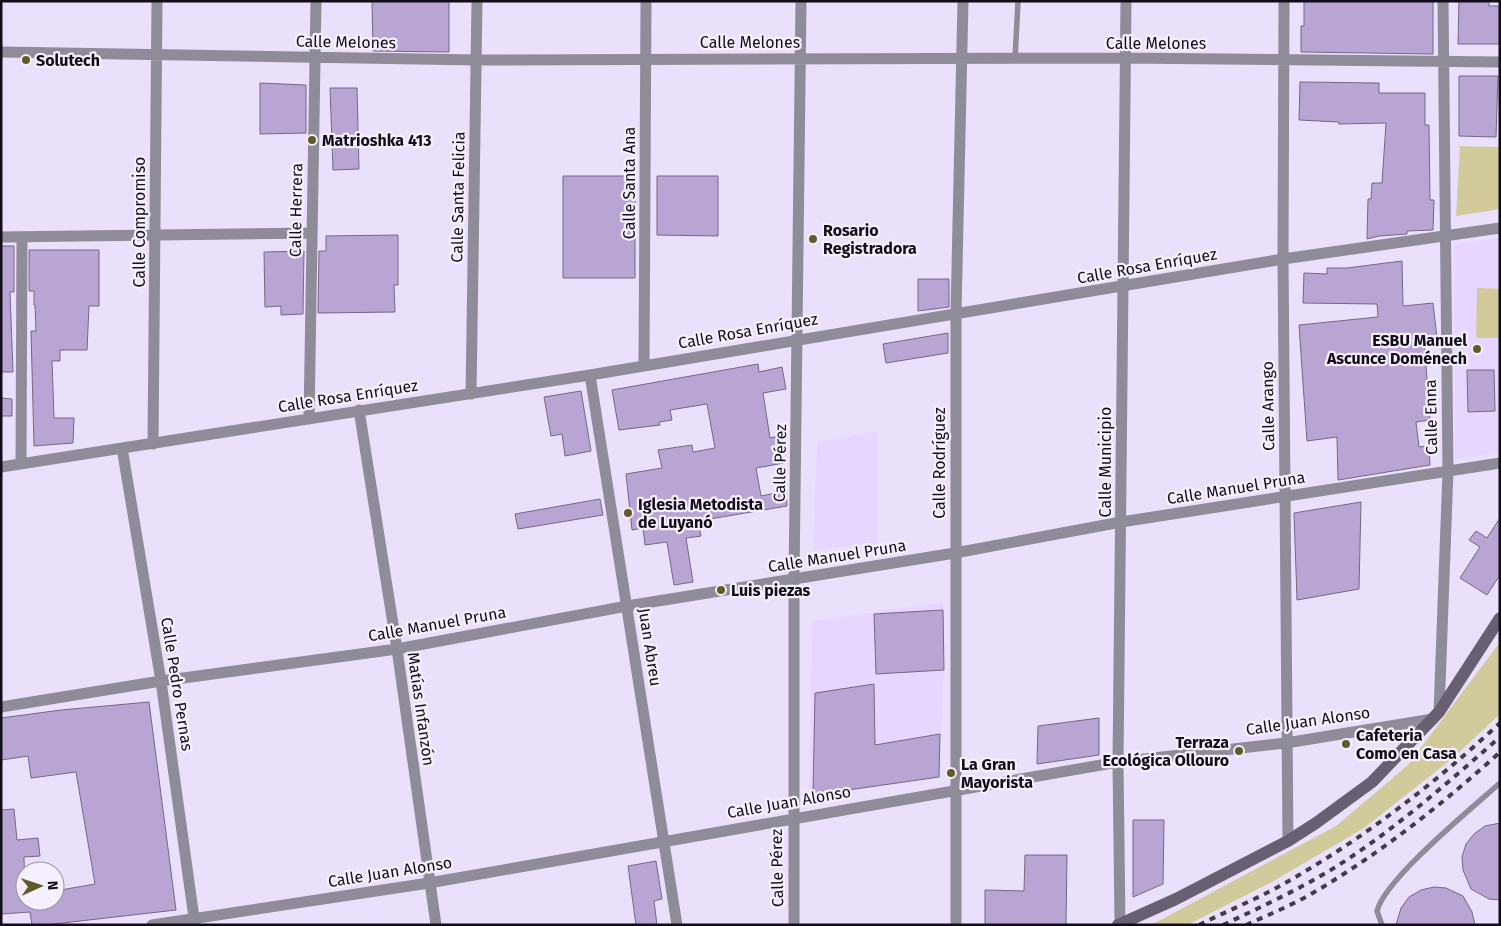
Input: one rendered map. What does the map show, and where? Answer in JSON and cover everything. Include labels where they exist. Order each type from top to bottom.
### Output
[{"type":"main road","points":[[1119,924],[1176,899],[1288,841],[1372,782],[1436,715],[1500,618]]},
{"type":"street","name":"Calle Compromiso","points":[[153,444],[157,1]]},
{"type":"street","name":"Calle Herrera","points":[[309,419],[316,1]]},
{"type":"street","name":"Calle Santa Felicia","points":[[471,394],[477,1]]},
{"type":"street","name":"Calle Santa Ana","points":[[644,366],[646,1]]},
{"type":"street","name":"Calle Pérez","points":[[794,925],[792,818],[799,339],[801,1]]},
{"type":"street","name":"Calle Rodríguez","points":[[956,925],[954,789],[956,313],[963,1]]},
{"type":"street","name":"Calle Municipio","points":[[1119,924],[1118,762],[1126,1]]},
{"type":"street","name":"Calle Arango","points":[[1284,1],[1283,259],[1288,841]]},
{"type":"street","name":"Calle Enna","points":[[1436,715],[1448,471],[1443,1]]},
{"type":"street","name":"Calle Melones","points":[[1,52],[477,60],[1125,58],[1500,62]]},
{"type":"street","name":"Calle Rosa Enríquez","points":[[1,467],[590,375],[1283,259],[1500,228]]},
{"type":"street","points":[[1,236],[311,233]]},
{"type":"street","points":[[21,464],[22,236]]},
{"type":"street","name":"Juan Abreu","points":[[590,375],[677,925]]},
{"type":"street","name":"Matías Infanzón","points":[[359,410],[436,925]]},
{"type":"street","name":"Calle Pedro Pernas","points":[[122,448],[161,681],[194,922]]},
{"type":"street","name":"Calle Manuel Pruna","points":[[1,707],[161,681],[396,649],[627,606],[794,580],[1121,522],[1286,498],[1500,463]]},
{"type":"street","name":"Calle Juan Alonso","points":[[152,925],[194,922],[429,883],[954,789],[1118,762],[1286,743],[1436,715]]},
{"type":"lane","points":[[1015,59],[1018,1]]},
{"type":"lane","points":[[1382,925],[1377,911],[1383,896],[1415,860],[1500,783]]},
{"type":"shaded area","points":[[1460,146],[1500,147],[1500,209],[1456,216]]},
{"type":"shaded area","name":"ESBU Manuel Ascunce Doménech","points":[[1500,237],[1500,453],[1455,460],[1454,245]]},
{"type":"shaded area","points":[[1477,288],[1500,289],[1500,338],[1476,338]]},
{"type":"shaded area","points":[[877,431],[877,542],[813,551],[817,442]]},
{"type":"shaded area","points":[[943,602],[944,670],[939,777],[809,797],[812,621]]},
{"type":"shaded area","points":[[1500,642],[1500,714],[1453,758],[1364,828],[1272,882],[1187,925],[1151,925],[1336,826],[1408,765]]},
{"type":"building","points":[[372,1],[449,1],[449,52],[373,51]]},
{"type":"building","points":[[1304,1],[1433,1],[1433,54],[1301,52],[1301,26],[1304,26]]},
{"type":"building","points":[[1459,1],[1489,1],[1489,6],[1500,6],[1500,44],[1458,44]]},
{"type":"building","points":[[1459,76],[1498,76],[1496,137],[1459,136]]},
{"type":"building","points":[[1300,82],[1379,83],[1379,93],[1425,93],[1425,125],[1429,125],[1430,200],[1434,200],[1433,230],[1407,231],[1407,234],[1367,239],[1368,199],[1371,199],[1372,183],[1382,183],[1386,123],[1339,124],[1339,122],[1299,120]]},
{"type":"building","points":[[260,83],[306,85],[306,133],[260,134]]},
{"type":"building","points":[[330,88],[357,88],[359,169],[333,170]]},
{"type":"building","points":[[563,176],[635,176],[635,278],[563,278]]},
{"type":"building","points":[[657,176],[718,176],[718,236],[657,235]]},
{"type":"building","points":[[398,235],[398,285],[394,285],[395,312],[318,313],[319,251],[326,251],[326,236]]},
{"type":"building","points":[[1,246],[14,246],[14,292],[10,292],[13,372],[1,372]]},
{"type":"building","points":[[29,250],[99,250],[99,306],[89,306],[87,350],[60,350],[60,361],[52,361],[54,418],[74,418],[73,443],[34,446],[31,331],[36,331],[34,291],[29,291]]},
{"type":"building","points":[[304,251],[303,314],[281,315],[281,306],[265,307],[264,252]]},
{"type":"building","points":[[1402,261],[1403,306],[1433,303],[1437,338],[1424,339],[1430,420],[1416,422],[1419,447],[1429,446],[1430,465],[1338,480],[1337,437],[1307,441],[1299,325],[1378,317],[1377,304],[1303,303],[1304,273],[1327,274],[1327,268],[1347,268]]},
{"type":"building","points":[[918,279],[949,279],[949,307],[918,311]]},
{"type":"building","points":[[948,333],[948,353],[886,363],[883,344]]},
{"type":"building","points":[[758,364],[759,372],[782,367],[786,389],[763,393],[770,438],[779,436],[784,463],[756,468],[761,496],[786,491],[787,506],[698,521],[701,536],[686,538],[693,582],[674,585],[667,542],[645,545],[643,528],[632,530],[626,474],[662,468],[658,450],[692,445],[693,452],[715,448],[707,404],[670,410],[672,420],[659,422],[660,425],[619,430],[612,390]]},
{"type":"building","points":[[1467,370],[1494,370],[1495,411],[1468,412]]},
{"type":"building","points":[[581,391],[591,451],[565,456],[562,434],[551,436],[544,397]]},
{"type":"building","points":[[1,398],[12,399],[12,416],[1,416]]},
{"type":"building","points":[[600,499],[603,515],[518,529],[515,514]]},
{"type":"building","points":[[1361,502],[1359,589],[1297,600],[1294,513]]},
{"type":"building","points":[[1500,518],[1500,575],[1487,595],[1460,578],[1480,547],[1469,540],[1476,531],[1487,538]]},
{"type":"building","points":[[943,610],[944,670],[876,674],[874,614]]},
{"type":"building","points":[[874,684],[875,745],[940,734],[939,777],[813,795],[815,693]]},
{"type":"building","points":[[149,702],[176,910],[45,925],[32,925],[30,912],[1,914],[1,810],[14,809],[17,840],[38,838],[40,856],[24,857],[24,861],[15,861],[15,911],[65,911],[65,889],[95,884],[76,772],[31,778],[28,756],[1,760],[1,718],[61,710]]},
{"type":"building","points":[[1099,718],[1099,755],[1037,764],[1038,726]]},
{"type":"building","points":[[1133,820],[1164,820],[1163,884],[1133,897]]},
{"type":"building","points":[[1500,823],[1500,900],[1489,899],[1471,889],[1463,870],[1462,857],[1466,844],[1474,834],[1485,826]]},
{"type":"building","points":[[1025,855],[1067,855],[1066,925],[985,925],[985,890],[1024,891]]},
{"type":"building","points":[[656,861],[662,899],[654,901],[657,925],[636,925],[628,866]]},
{"type":"building","points":[[1434,887],[1446,888],[1463,896],[1472,912],[1475,925],[1396,925],[1401,908],[1409,897],[1421,890]]},
{"type":"railway","points":[[1199,925],[1278,887],[1366,832],[1421,791],[1500,723]]},
{"type":"railway","points":[[1223,925],[1302,886],[1348,859],[1407,816],[1500,737]]},
{"type":"railway","points":[[1246,925],[1309,895],[1366,859],[1435,808],[1500,752]]},
{"type":"place","name":"Solutech","points":[[26,60]]},
{"type":"place","name":"Matrioshka 413","points":[[312,140]]},
{"type":"place","name":"Rosario Registradora","points":[[813,239]]},
{"type":"place","name":"ESBU Manuel Ascunce Doménech","points":[[1477,349]]},
{"type":"place","name":"Iglesia Metodista de Luyanó","points":[[628,513]]},
{"type":"place","name":"Luis piezas","points":[[721,590]]},
{"type":"place","name":"Cafeteria Como en Casa","points":[[1346,744]]},
{"type":"place","name":"Terraza Ecológica Ollouro","points":[[1239,751]]},
{"type":"place","name":"La Gran Mayorista","points":[[951,773]]}]
